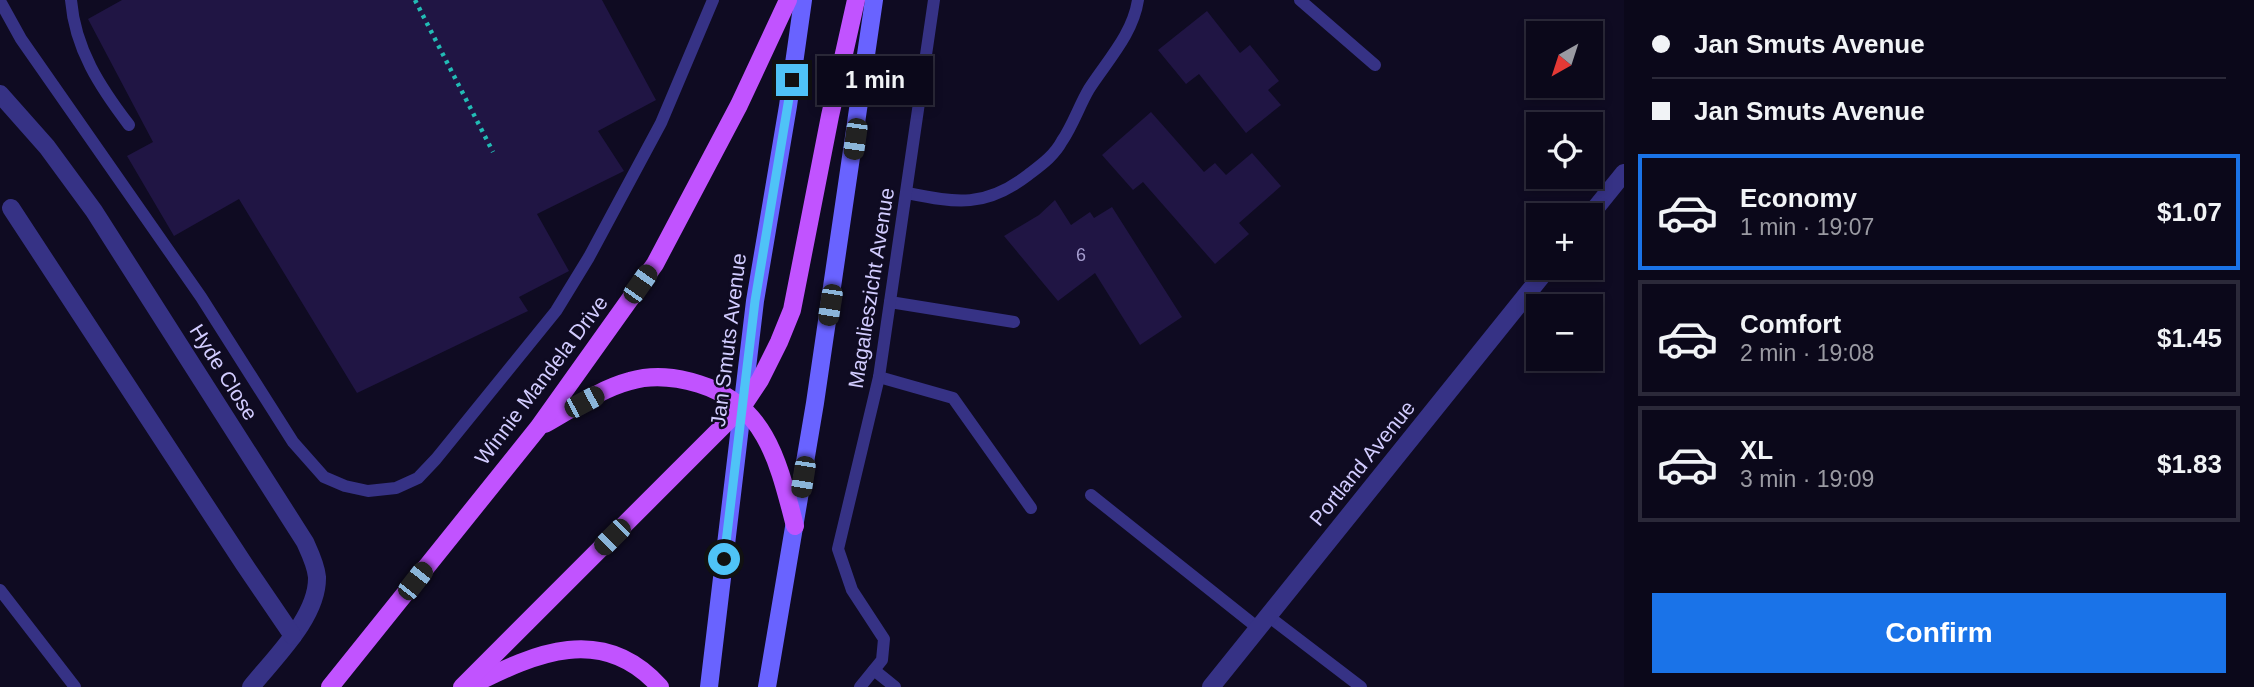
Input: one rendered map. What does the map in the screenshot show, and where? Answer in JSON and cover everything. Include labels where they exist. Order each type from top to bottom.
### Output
[{"type":"main road","name":"Winnie Mandela Drive","points":[[330,687],[538,428],[655,264],[739,105],[788,0]]},
{"type":"main road","name":"Jan Smuts Avenue","points":[[709,687],[755,301],[803,0]]},
{"type":"main road","points":[[462,687],[743,407],[765,370],[792,310],[856,0]]},
{"type":"main road","points":[[768,687],[844,219],[874,0]]},
{"type":"main road","points":[[538,428],[611,388],[631,381],[657,376],[680,378],[703,385],[726,394],[743,407],[766,437],[776,457],[795,526]]},
{"type":"main road","points":[[468,687],[532,657],[574,649],[597,651],[618,658],[638,667],[660,687]]},
{"type":"street","name":"Hyde Close","points":[[0,94],[47,147],[94,211],[305,542],[314,561],[317,578],[314,598],[307,615],[251,687]]},
{"type":"street","points":[[1600,203],[1624,173]]},
{"type":"street","points":[[11,208],[293,636]]},
{"type":"street","name":"Portland Avenue","points":[[1211,687],[1538,280]]},
{"type":"lane","points":[[71,0],[73,20],[91,70],[129,125]]},
{"type":"lane","points":[[0,1],[21,39],[214,317],[293,442],[324,477],[345,486],[368,491],[396,488],[418,478],[556,311],[662,124],[713,0]]},
{"type":"lane","name":"Magalieszicht Avenue","points":[[860,687],[882,660],[884,639],[852,590],[838,549],[879,377],[934,0]]},
{"type":"lane","points":[[906,193],[963,201],[989,198],[1012,188],[1051,157],[1063,141],[1081,103],[1117,50],[1138,0]]},
{"type":"lane","points":[[1300,0],[1375,65]]},
{"type":"lane","points":[[890,302],[1014,322]]},
{"type":"lane","points":[[879,377],[953,398],[1031,508]]},
{"type":"lane","points":[[1091,495],[1263,622],[1361,687]]},
{"type":"lane","points":[[0,590],[75,687]]},
{"type":"lane","points":[[874,670],[895,687]]},
{"type":"path","points":[[415,0],[493,152]]},
{"type":"building","points":[[122,0],[602,0],[656,100],[598,131],[624,171],[537,214],[569,271],[519,297],[528,311],[357,393],[239,199],[174,236],[127,156],[153,142],[88,19]]},
{"type":"building","points":[[1207,11],[1240,53],[1250,45],[1279,81],[1268,90],[1281,105],[1246,133],[1199,74],[1186,84],[1158,50]]},
{"type":"building","points":[[1151,112],[1204,172],[1215,163],[1226,175],[1252,153],[1281,186],[1239,223],[1249,234],[1215,264],[1143,182],[1133,190],[1102,155]]},
{"type":"building","points":[[1055,200],[1071,225],[1090,212],[1094,218],[1112,207],[1182,317],[1140,345],[1095,273],[1058,301],[1004,236],[1039,215]]},
{"type":"route","points":[[724,559],[755,301],[792,80]]}]
